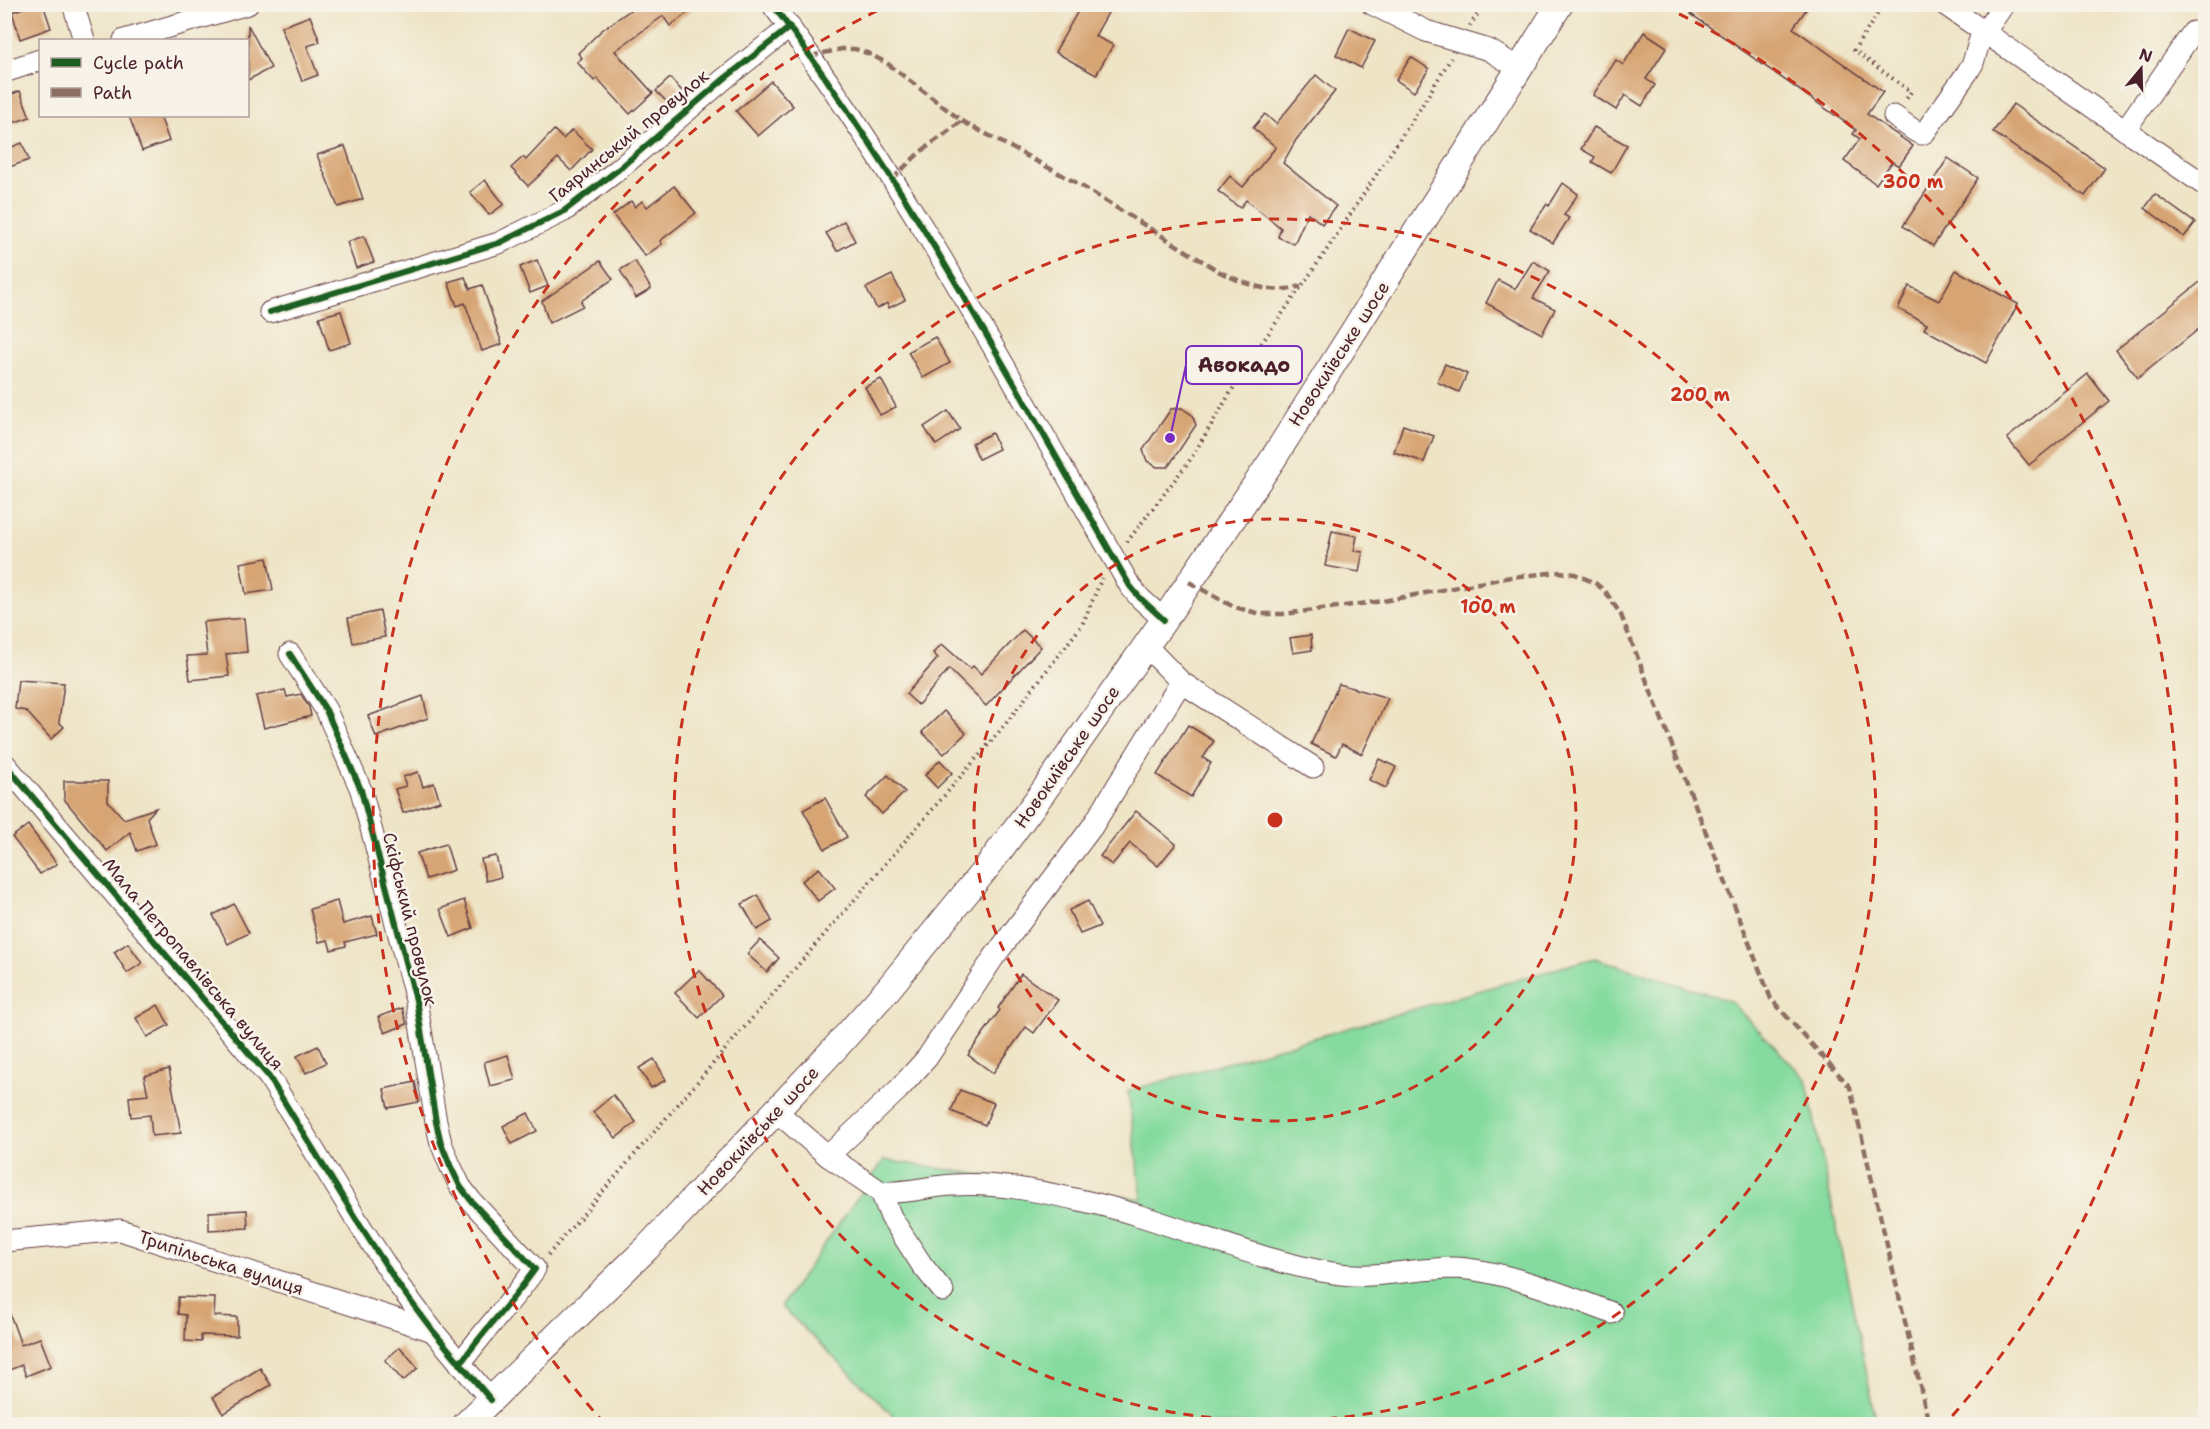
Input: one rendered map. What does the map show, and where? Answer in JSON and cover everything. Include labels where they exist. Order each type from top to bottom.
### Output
[{"type":"main road","name":"Новокиївське шосе","points":[[466,1425],[627,1268],[776,1111],[888,990],[988,866],[1146,646],[1271,462],[1560,4]]},
{"type":"street","points":[[73,4],[84,39]]},
{"type":"street","points":[[127,39],[248,4]]},
{"type":"street","points":[[772,4],[847,110],[909,207],[1058,457],[1114,559],[1140,598],[1164,620]]},
{"type":"street","points":[[1372,4],[1426,31],[1489,50],[1520,69]]},
{"type":"street","points":[[1944,4],[2205,186]]},
{"type":"street","points":[[1894,116],[1915,131],[1922,134],[1925,132],[1967,73],[1984,32],[2004,4]]},
{"type":"street","name":"Гаяринський провулок","points":[[270,312],[500,243],[564,211],[619,169],[724,79],[790,27]]},
{"type":"street","points":[[2125,130],[2193,32]]},
{"type":"street","points":[[4,72],[39,60]]},
{"type":"street","points":[[1146,646],[1181,682],[1313,767]]},
{"type":"street","name":"Скіфський провулок","points":[[290,654],[326,710],[361,790],[416,1000],[441,1143],[460,1186],[472,1202],[535,1269]]},
{"type":"street","points":[[828,1156],[898,1090],[927,1058],[993,957],[1092,827],[1181,682]]},
{"type":"street","name":"Мала Петропавлівська вулиця","points":[[4,763],[269,1077],[400,1287],[433,1331],[491,1400]]},
{"type":"street","points":[[776,1111],[828,1156],[881,1192],[891,1217],[922,1265],[943,1291]]},
{"type":"street","points":[[881,1192],[952,1185],[1004,1187],[1110,1207],[1254,1253],[1320,1271],[1356,1275],[1431,1269],[1471,1270],[1533,1285],[1612,1313]]},
{"type":"street","name":"Трипільська вулиця","points":[[4,1241],[120,1230],[433,1331]]},
{"type":"street","points":[[460,1364],[535,1269]]},
{"type":"path","points":[[535,1269],[1000,731],[1082,625],[1096,588],[1114,559],[1190,460],[1252,357],[1322,257],[1421,107],[1484,4]]},
{"type":"path","points":[[1884,4],[1854,51],[1911,92],[1894,116]]},
{"type":"green space","points":[[1594,958],[1730,1001],[1806,1079],[1877,1424],[902,1424],[781,1306],[884,1160],[1142,1199],[1128,1091]]},
{"type":"building","points":[[34,4],[43,4],[51,28],[20,39],[12,12]]},
{"type":"building","points":[[639,4],[699,4],[670,26],[663,16],[615,51],[653,93],[630,114],[597,78],[594,81],[577,62],[582,58],[578,53],[602,30]]},
{"type":"building","points":[[1082,4],[1113,4],[1095,36],[1113,45],[1096,75],[1055,52]]},
{"type":"building","points":[[1699,4],[1810,4],[1793,28],[1883,92],[1867,114],[1913,146],[1899,166],[1892,162],[1876,184],[1844,161],[1860,139],[1853,134],[1856,130],[1691,14]]},
{"type":"building","points":[[310,16],[320,42],[307,46],[318,75],[302,81],[281,27]]},
{"type":"building","points":[[248,25],[271,68],[249,79],[249,39]]},
{"type":"building","points":[[1349,28],[1375,41],[1361,68],[1336,55]]},
{"type":"building","points":[[1644,32],[1667,47],[1646,79],[1655,85],[1642,106],[1625,95],[1616,110],[1593,95],[1616,60],[1623,65]]},
{"type":"building","points":[[1411,57],[1429,69],[1414,92],[1396,80]]},
{"type":"building","points":[[1316,75],[1335,91],[1296,140],[1283,163],[1336,206],[1322,224],[1308,213],[1294,244],[1278,237],[1281,228],[1246,200],[1240,208],[1218,191],[1230,176],[1243,187],[1276,147],[1253,128],[1265,114],[1276,124]]},
{"type":"building","points":[[670,78],[683,92],[669,104],[656,91]]},
{"type":"building","points":[[771,81],[793,106],[758,136],[736,111]]},
{"type":"building","points":[[20,91],[30,117],[10,124],[4,108],[4,97]]},
{"type":"building","points":[[2013,104],[2105,168],[2085,196],[1993,132]]},
{"type":"building","points":[[129,117],[160,117],[169,141],[142,151]]},
{"type":"building","points":[[1594,127],[1627,145],[1611,173],[1592,162],[1595,157],[1581,149]]},
{"type":"building","points":[[554,130],[563,139],[572,130],[592,149],[571,171],[558,158],[528,186],[511,168],[523,157],[526,160]]},
{"type":"building","points":[[22,143],[29,160],[4,169],[4,150]]},
{"type":"building","points":[[345,146],[363,199],[338,207],[317,155]]},
{"type":"building","points":[[1948,158],[1978,178],[1933,246],[1903,226]]},
{"type":"building","points":[[485,180],[504,204],[489,215],[470,192]]},
{"type":"building","points":[[1563,183],[1578,194],[1564,215],[1569,218],[1553,243],[1530,229],[1547,204],[1549,206]]},
{"type":"building","points":[[674,186],[696,213],[645,256],[613,215],[631,201],[635,207],[642,201],[647,207]]},
{"type":"building","points":[[2155,194],[2195,223],[2184,237],[2145,208]]},
{"type":"building","points":[[844,221],[855,241],[837,251],[826,233]]},
{"type":"building","points":[[364,236],[374,262],[356,268],[347,242]]},
{"type":"building","points":[[537,260],[548,286],[530,293],[520,267]]},
{"type":"building","points":[[600,261],[613,279],[581,301],[583,306],[549,323],[542,301]]},
{"type":"building","points":[[635,261],[651,289],[636,298],[620,270]]},
{"type":"building","points":[[1533,261],[1550,271],[1533,298],[1555,309],[1542,334],[1486,303],[1498,280],[1515,289]]},
{"type":"building","points":[[1956,270],[2018,304],[1986,363],[1924,329],[1927,324],[1898,309],[1909,286],[1939,301]]},
{"type":"building","points":[[892,275],[905,300],[889,308],[887,303],[877,309],[866,288]]},
{"type":"building","points":[[465,277],[470,289],[482,285],[502,344],[482,351],[465,303],[457,306],[448,282]]},
{"type":"building","points":[[2205,278],[2205,324],[2138,378],[2116,350]]},
{"type":"building","points":[[341,311],[351,343],[329,350],[319,317]]},
{"type":"building","points":[[935,337],[950,363],[923,378],[908,352]]},
{"type":"building","points":[[1445,364],[1467,374],[1459,392],[1437,382]]},
{"type":"building","points":[[2088,374],[2109,401],[2029,465],[2007,438]]},
{"type":"building","points":[[881,379],[896,407],[880,415],[865,387]]},
{"type":"building","points":[[1182,408],[1192,415],[1196,425],[1168,467],[1157,467],[1147,461],[1143,450],[1171,409]]},
{"type":"building","points":[[948,411],[960,429],[936,445],[924,427]]},
{"type":"building","points":[[1403,425],[1434,436],[1424,462],[1394,452]]},
{"type":"building","points":[[992,433],[999,449],[979,459],[972,443]]},
{"type":"building","points":[[1332,531],[1357,536],[1354,551],[1363,552],[1359,572],[1325,566]]},
{"type":"building","points":[[267,558],[273,590],[246,594],[240,563]]},
{"type":"building","points":[[380,611],[385,637],[353,643],[348,618]]},
{"type":"building","points":[[244,618],[247,652],[226,654],[229,676],[190,680],[187,656],[207,655],[203,622]]},
{"type":"building","points":[[1023,630],[1041,647],[986,706],[949,669],[918,705],[906,694],[938,658],[933,653],[942,644],[970,669],[973,666],[981,674]]},
{"type":"building","points":[[1311,635],[1312,650],[1293,653],[1290,638]]},
{"type":"building","points":[[18,680],[64,683],[59,722],[64,727],[51,739],[26,711],[15,709]]},
{"type":"building","points":[[1339,684],[1388,698],[1362,754],[1342,744],[1336,756],[1311,744]]},
{"type":"building","points":[[285,690],[287,697],[301,694],[309,707],[311,716],[264,728],[256,696]]},
{"type":"building","points":[[423,696],[428,718],[376,737],[368,716]]},
{"type":"building","points":[[944,711],[966,733],[944,754],[922,732]]},
{"type":"building","points":[[1188,725],[1214,741],[1203,758],[1211,763],[1191,797],[1157,775]]},
{"type":"building","points":[[1379,759],[1396,767],[1386,788],[1369,780]]},
{"type":"building","points":[[940,760],[952,773],[937,788],[925,775]]},
{"type":"building","points":[[418,772],[423,787],[434,783],[440,801],[403,813],[395,789],[406,786],[403,777]]},
{"type":"building","points":[[888,775],[905,792],[882,814],[866,797]]},
{"type":"building","points":[[64,781],[108,781],[108,801],[124,819],[156,808],[147,818],[156,844],[137,851],[130,832],[107,851],[64,799]]},
{"type":"building","points":[[825,798],[847,837],[825,849],[803,810]]},
{"type":"building","points":[[1136,811],[1176,844],[1158,866],[1130,843],[1112,865],[1100,856]]},
{"type":"building","points":[[28,825],[57,864],[40,874],[12,837]]},
{"type":"building","points":[[446,844],[454,870],[426,879],[417,853]]},
{"type":"building","points":[[496,856],[501,877],[486,881],[481,859]]},
{"type":"building","points":[[819,868],[835,888],[818,901],[802,881]]},
{"type":"building","points":[[758,895],[772,921],[757,930],[742,904]]},
{"type":"building","points":[[464,900],[473,928],[451,937],[440,909]]},
{"type":"building","points":[[337,901],[343,924],[372,916],[377,934],[345,942],[346,946],[331,950],[328,940],[319,942],[310,909]]},
{"type":"building","points":[[1088,901],[1100,926],[1080,934],[1069,910]]},
{"type":"building","points":[[234,904],[249,933],[228,944],[213,915]]},
{"type":"building","points":[[760,940],[779,958],[767,972],[747,954]]},
{"type":"building","points":[[128,943],[142,963],[127,973],[114,952]]},
{"type":"building","points":[[699,970],[722,995],[699,1018],[675,993]]},
{"type":"building","points":[[1021,974],[1058,1000],[1034,1033],[1026,1027],[993,1073],[968,1055],[1000,1010],[998,1008]]},
{"type":"building","points":[[158,1005],[169,1025],[147,1037],[136,1018]]},
{"type":"building","points":[[402,1008],[407,1024],[385,1033],[378,1017]]},
{"type":"building","points":[[318,1046],[326,1063],[306,1073],[297,1056]]},
{"type":"building","points":[[508,1055],[515,1080],[490,1086],[484,1062]]},
{"type":"building","points":[[654,1059],[666,1080],[651,1088],[639,1068]]},
{"type":"building","points":[[169,1069],[181,1133],[152,1136],[150,1115],[131,1117],[129,1097],[148,1095],[144,1076]]},
{"type":"building","points":[[415,1082],[419,1102],[388,1108],[384,1089]]},
{"type":"building","points":[[960,1090],[994,1103],[985,1125],[951,1111]]},
{"type":"building","points":[[613,1095],[636,1122],[616,1138],[593,1112]]},
{"type":"building","points":[[528,1113],[537,1131],[512,1144],[503,1126]]},
{"type":"building","points":[[247,1210],[248,1228],[209,1230],[209,1212]]},
{"type":"building","points":[[178,1297],[215,1298],[214,1316],[237,1317],[237,1336],[201,1335],[201,1342],[185,1341],[186,1315],[178,1314]]},
{"type":"building","points":[[7,1306],[21,1345],[40,1338],[51,1366],[26,1376],[22,1365],[4,1372],[4,1307]]},
{"type":"building","points":[[400,1347],[418,1368],[403,1381],[385,1360]]},
{"type":"building","points":[[260,1368],[271,1385],[223,1414],[213,1397]]},
{"type":"marked path","points":[[810,56],[842,49],[855,49],[870,54],[888,64],[962,121],[1075,182],[1220,272],[1240,281],[1270,289],[1290,289],[1301,286]]},
{"type":"marked path","points":[[892,179],[919,153],[962,121]]},
{"type":"marked path","points":[[1189,582],[1234,607],[1261,614],[1283,614],[1383,601],[1511,577],[1560,572],[1575,574],[1595,583],[1605,591],[1621,615],[1771,999],[1850,1087],[1929,1424]]},
{"type":"cycle path","points":[[772,4],[822,73],[916,217],[1130,586],[1164,620]]},
{"type":"cycle path","points":[[270,312],[499,243],[564,211],[619,169],[724,79],[790,27]]},
{"type":"cycle path","points":[[290,654],[326,710],[361,790],[416,1000],[441,1143],[460,1186],[472,1202],[535,1269],[460,1364]]},
{"type":"cycle path","points":[[4,763],[269,1077],[400,1287],[433,1331],[491,1400]]},
{"type":"place","name":"Авокадо","points":[[1170,438]]}]
